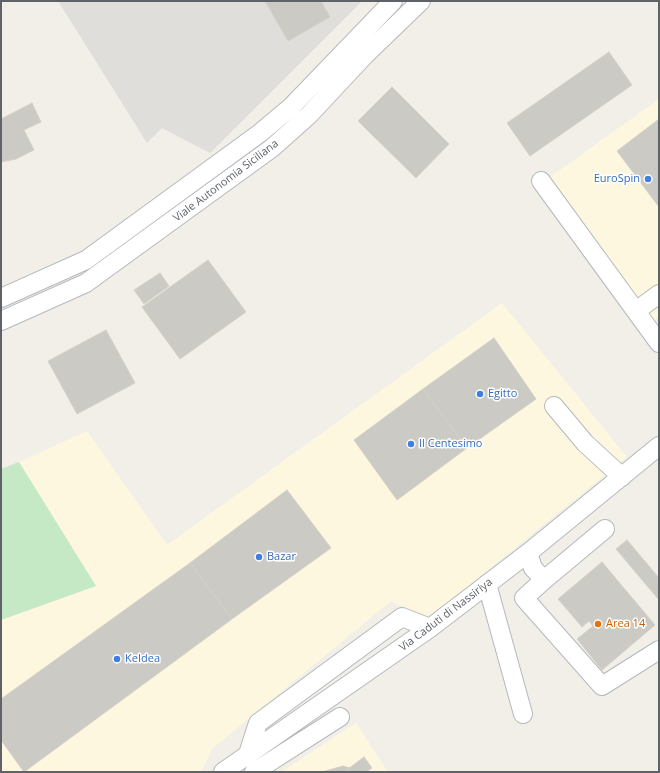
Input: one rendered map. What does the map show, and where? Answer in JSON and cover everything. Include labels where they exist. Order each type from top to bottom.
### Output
[{"type":"street","name":"Viale Autonomia Siciliana","points":[[1,298],[86,260],[260,133],[291,107],[393,1]]},
{"type":"street","name":"Viale Autonomia Siciliana","points":[[1,321],[86,282],[141,244],[272,148],[309,116],[365,55],[421,1]]},
{"type":"street","points":[[541,181],[659,343]]},
{"type":"street","points":[[130,229],[141,244]]},
{"type":"street","points":[[636,311],[659,294]]},
{"type":"street","points":[[554,406],[584,442],[622,477]]},
{"type":"street","name":"Via Caduti di Nassiriya","points":[[223,772],[250,764],[272,739],[430,628],[528,553],[659,446]]},
{"type":"street","points":[[604,529],[524,598],[602,686],[659,650]]},
{"type":"street","points":[[528,553],[533,568],[544,580]]},
{"type":"street","points":[[488,584],[523,714]]},
{"type":"street","points":[[250,764],[258,723],[402,617],[430,628]]},
{"type":"street","points":[[298,744],[303,717]]},
{"type":"street","points":[[250,764],[298,744],[340,717]]},
{"type":"street","points":[[272,739],[298,744]]},
{"type":"shaded area","points":[[58,1],[362,1],[210,153],[162,128],[147,143]]},
{"type":"shaded area","points":[[659,99],[659,317],[652,322],[550,177]]},
{"type":"shaded area","points":[[502,303],[627,457],[429,618],[391,601],[212,749],[201,772],[1,772],[1,620],[96,586],[19,462],[87,431],[167,545]]},
{"type":"shaded area","points":[[356,723],[388,772],[281,772]]},
{"type":"green space","points":[[19,462],[96,586],[1,620],[1,469]]},
{"type":"building","points":[[265,1],[321,1],[330,17],[288,41]]},
{"type":"building","points":[[609,52],[632,85],[530,156],[507,123]]},
{"type":"building","points":[[392,87],[449,144],[416,178],[358,121]]},
{"type":"building","points":[[32,103],[41,122],[24,130],[34,150],[16,159],[1,162],[1,119]]},
{"type":"building","name":"EuroSpin","points":[[659,119],[659,207],[617,151]]},
{"type":"building","points":[[208,260],[246,312],[180,359],[142,307]]},
{"type":"building","points":[[160,273],[169,286],[144,304],[134,290]]},
{"type":"building","points":[[106,330],[135,383],[77,414],[48,361]]},
{"type":"building","name":"Egitto","points":[[494,338],[536,399],[467,448],[423,389]]},
{"type":"building","name":"Il Centesimo","points":[[423,389],[467,448],[397,500],[354,440]]},
{"type":"building","name":"Bazar","points":[[287,490],[331,548],[232,619],[190,563]]},
{"type":"building","points":[[627,540],[659,578],[659,600],[616,549]]},
{"type":"building","points":[[602,562],[655,625],[602,670],[577,639],[593,626],[589,621],[582,627],[558,599]]},
{"type":"building","name":"KeIdea","points":[[190,563],[232,619],[24,772],[1,740],[1,699]]},
{"type":"building","points":[[364,757],[372,768],[366,772],[344,772]]},
{"type":"building","points":[[343,766],[350,768],[344,772],[322,772]]},
{"type":"place","name":"EuroSpin","points":[[648,179]]},
{"type":"place","name":"Egitto","points":[[480,394]]},
{"type":"place","name":"Il Centesimo","points":[[411,444]]},
{"type":"place","name":"Bazar","points":[[259,557]]},
{"type":"place","name":"Area 14","points":[[598,624]]},
{"type":"place","name":"KeIdea","points":[[117,659]]}]
